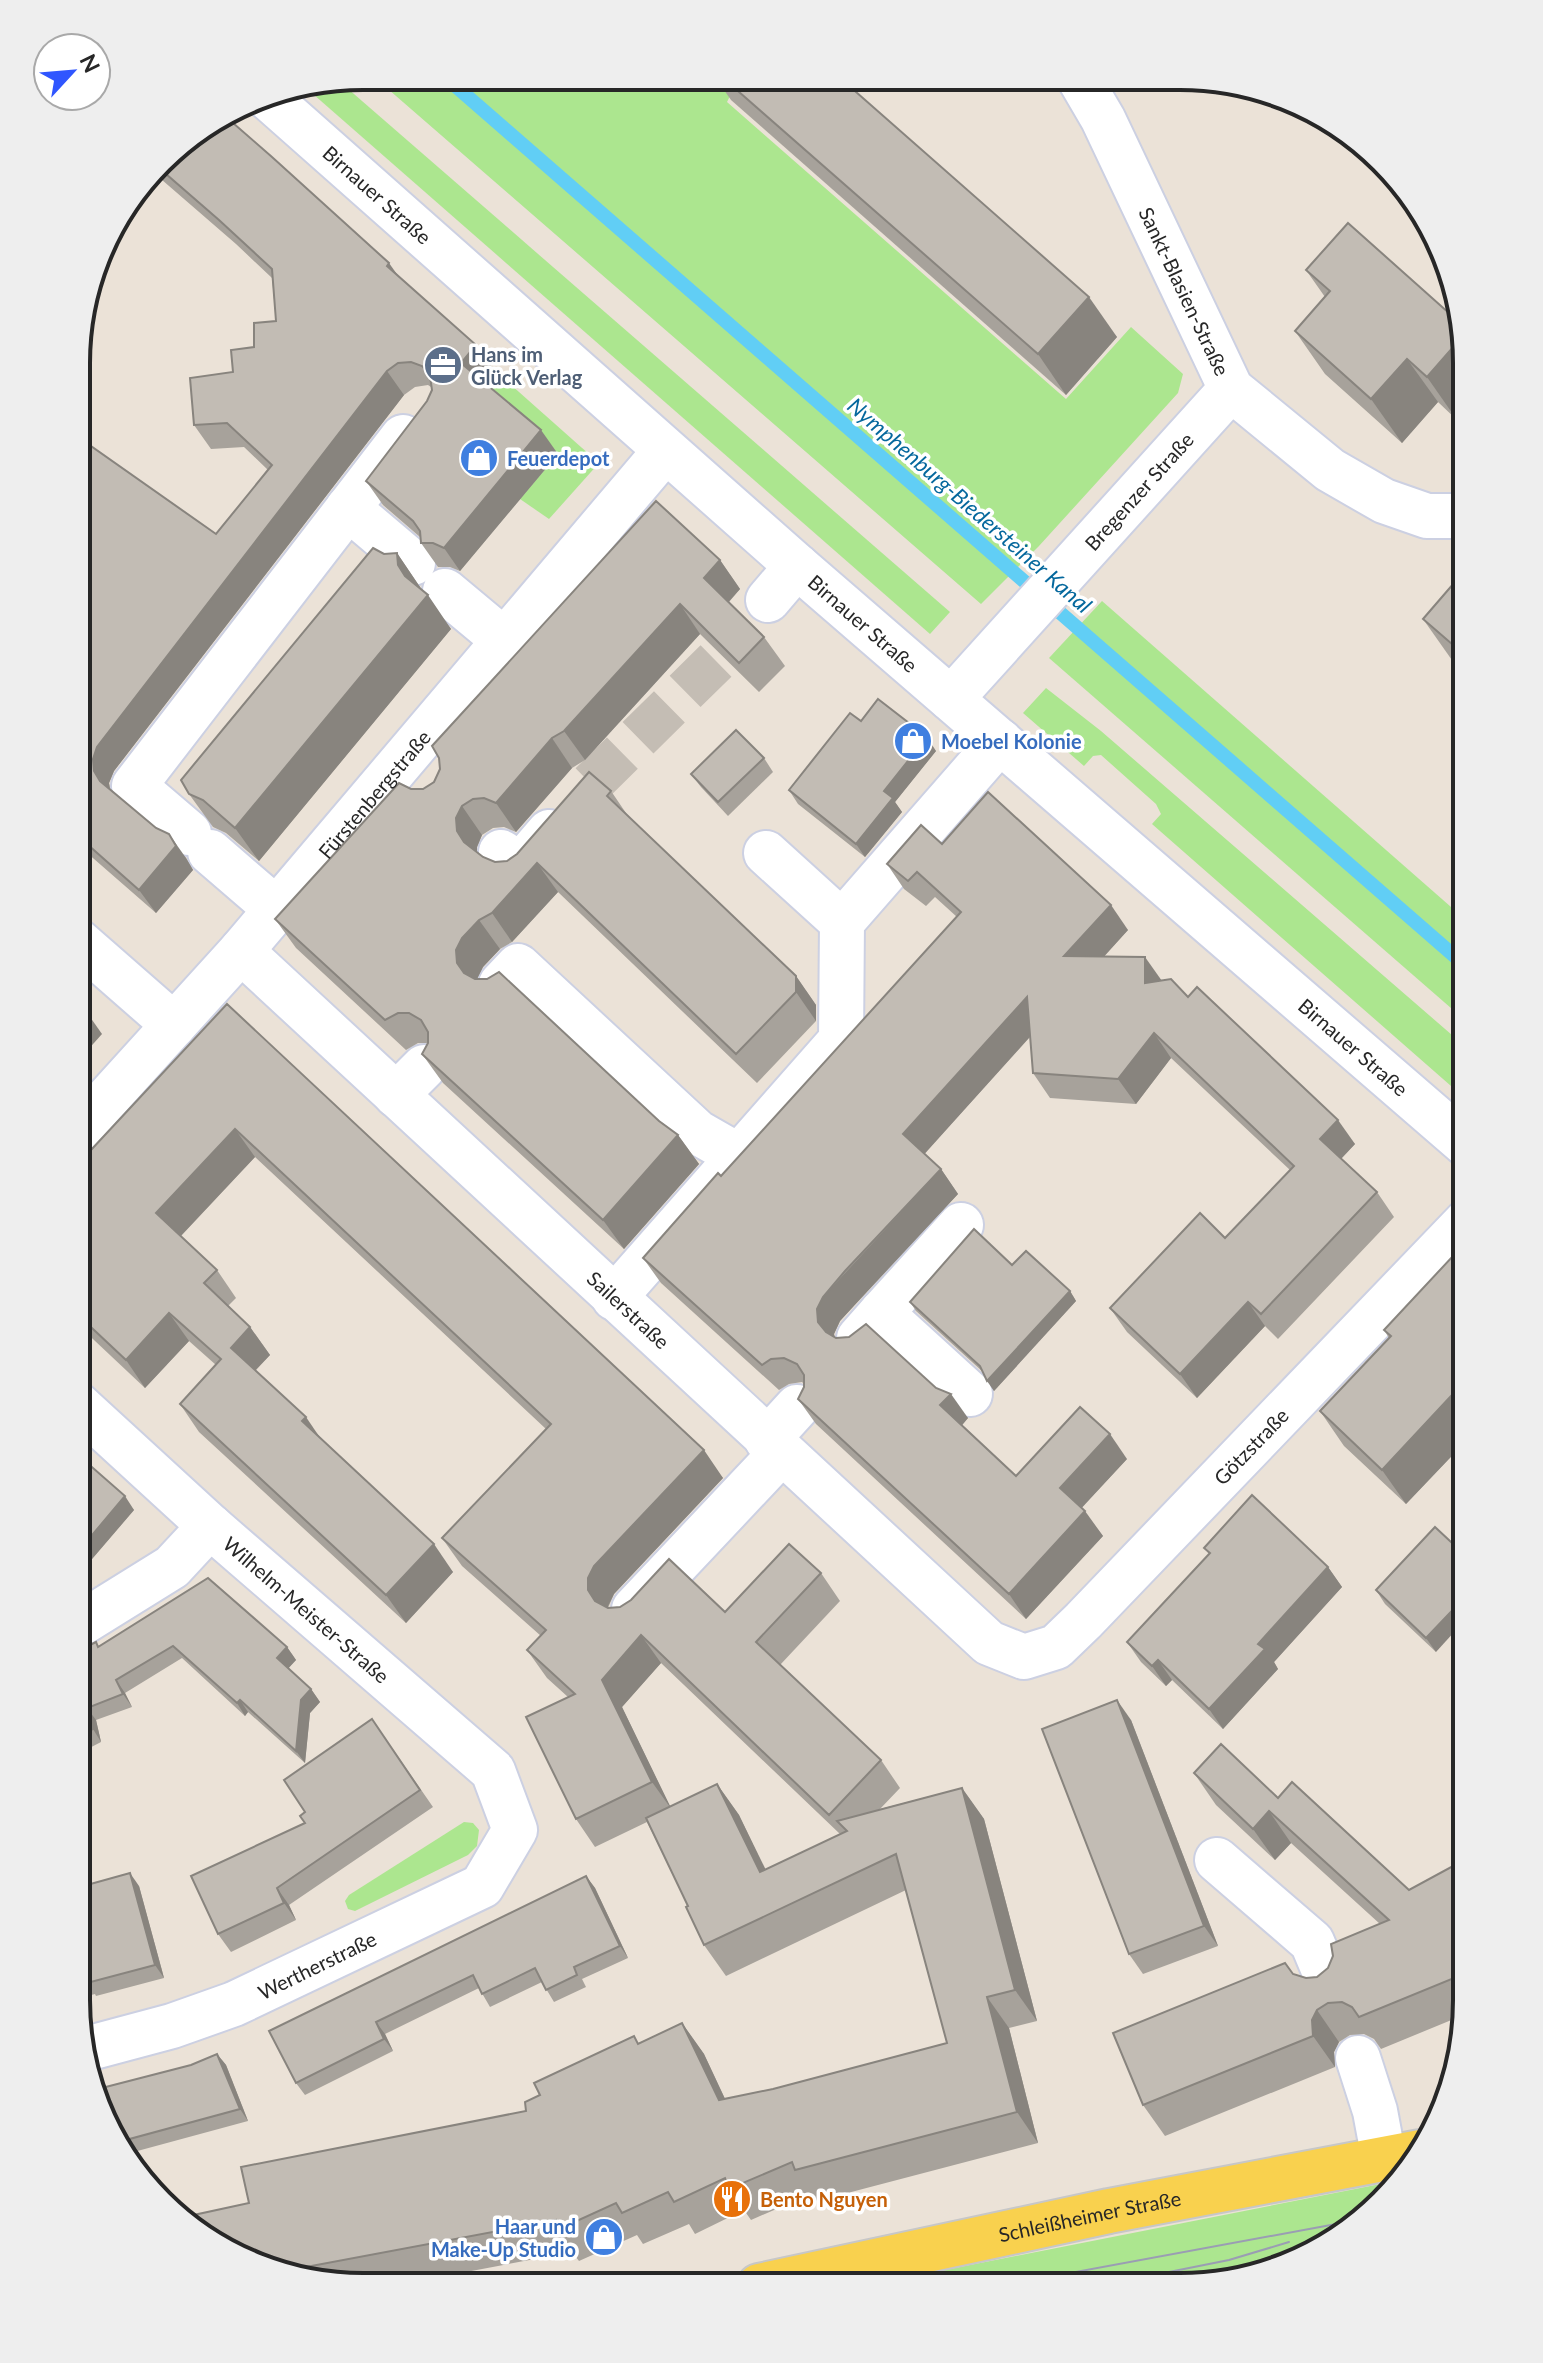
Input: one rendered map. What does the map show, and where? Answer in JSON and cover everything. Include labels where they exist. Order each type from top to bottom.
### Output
[{"type":"main road","name":"Schleißheimer Straße","points":[[820,2273],[1109,2211],[1402,2156]]},
{"type":"street","name":"Sankt-Blasien-Straße","points":[[1086,90],[1103,119],[1231,389],[1330,470],[1384,501],[1427,516],[1453,516]]},
{"type":"street","name":"Birnauer Straße","points":[[275,104],[665,451],[1453,1132]]},
{"type":"street","name":"Bregenzer Straße","points":[[951,699],[1231,389]]},
{"type":"street","points":[[276,909],[134,786],[424,410]]},
{"type":"street","name":"Fürstenbergstraße","points":[[90,1118],[276,909],[413,773],[505,641],[665,451]]},
{"type":"street","points":[[348,508],[413,563]]},
{"type":"street","points":[[768,600],[797,566]]},
{"type":"street","points":[[445,591],[505,641]]},
{"type":"street","points":[[614,1298],[841,1040],[842,922],[1000,741]]},
{"type":"street","points":[[501,852],[519,867],[571,807]]},
{"type":"street","points":[[766,853],[842,922]]},
{"type":"street","name":"Sailerstraße","points":[[241,951],[410,1081],[614,1298],[989,1643],[1024,1657]]},
{"type":"street","points":[[90,952],[174,1025]]},
{"type":"street","points":[[501,984],[518,966],[697,1132],[739,1156]]},
{"type":"street","points":[[961,1225],[870,1326],[970,1394]]},
{"type":"street","name":"Götzstraße","points":[[1024,1657],[1056,1647],[1083,1621],[1452,1236]]},
{"type":"street","points":[[632,1611],[774,1446],[797,1407]]},
{"type":"street","name":"Wilhelm-Meister-Straße","points":[[90,1416],[210,1526],[493,1771],[515,1830]]},
{"type":"street","points":[[90,1618],[172,1567],[210,1526]]},
{"type":"street","name":"Wertherstraße","points":[[94,2047],[172,2026],[234,2004],[482,1886],[515,1830]]},
{"type":"street","points":[[1217,1860],[1312,1942],[1330,1985]]},
{"type":"street","points":[[1358,2058],[1375,2111],[1402,2156]]},
{"type":"green space","points":[[389,90],[733,90],[727,102],[1066,399],[1131,327],[1183,374],[1178,393],[1039,546],[981,604]]},
{"type":"green space","points":[[350,91],[950,612],[930,634],[314,95]]},
{"type":"green space","points":[[493,369],[599,463],[549,519],[520,499],[478,387]]},
{"type":"green space","points":[[1102,601],[1453,908],[1453,1009],[1049,658]]},
{"type":"green space","points":[[1046,688],[1101,731],[1453,1036],[1453,1087],[1152,824],[1161,814],[1156,804],[1101,755],[1093,756],[1084,766],[1023,713]]},
{"type":"green space","points":[[464,1822],[473,1823],[479,1830],[477,1846],[468,1855],[355,1911],[348,1909],[345,1901],[349,1895]]},
{"type":"green space","points":[[1381,2184],[1346,2217],[1317,2236],[1268,2259],[1234,2268],[1180,2273],[930,2273]]},
{"type":"building","points":[[737,90],[854,90],[1089,297],[1038,354]]},
{"type":"building","points":[[233,123],[476,345],[461,363],[541,430],[444,548],[433,543],[421,543],[420,531],[413,521],[366,481],[427,401],[432,390],[430,376],[422,366],[411,362],[398,363],[387,371],[97,747],[93,759],[94,771],[100,781],[156,828],[169,834],[176,846],[139,890],[90,847],[90,445],[216,534],[272,465],[227,423],[194,425],[190,378],[233,372],[231,350],[254,347],[254,323],[276,321],[272,269],[167,174],[211,136]]},
{"type":"building","points":[[1348,223],[1448,313],[1452,348],[1427,377],[1407,359],[1371,399],[1295,331],[1330,291],[1306,270]]},
{"type":"building","points":[[656,501],[720,560],[704,578],[764,637],[739,663],[680,604],[564,731],[552,738],[496,803],[484,798],[473,799],[462,806],[456,818],[457,831],[464,842],[483,857],[495,862],[507,861],[517,854],[589,772],[611,791],[607,796],[796,976],[796,992],[736,1054],[537,863],[492,913],[479,920],[462,938],[456,950],[457,963],[464,973],[475,979],[487,979],[499,972],[659,1121],[678,1135],[603,1220],[422,1054],[428,1043],[428,1032],[421,1020],[409,1013],[398,1013],[385,1020],[275,919],[399,783],[411,789],[423,789],[434,782],[440,769],[439,758],[432,746]]},
{"type":"building","points":[[373,548],[384,554],[397,553],[398,565],[405,576],[428,595],[235,828],[203,800],[189,794],[181,780]]},
{"type":"building","points":[[1453,584],[1453,645],[1423,619]]},
{"type":"building","points":[[878,699],[927,737],[884,791],[893,798],[856,844],[789,790],[850,713],[861,721]]},
{"type":"building","points":[[736,730],[764,758],[718,802],[691,774]]},
{"type":"building","points":[[988,792],[1111,905],[1064,956],[1145,957],[1145,983],[1171,979],[1188,997],[1197,987],[1338,1120],[1320,1139],[1377,1192],[1261,1314],[1248,1302],[1180,1374],[1110,1308],[1200,1213],[1225,1238],[1294,1166],[1154,1033],[1118,1079],[1033,1073],[1027,997],[903,1134],[941,1169],[845,1271],[817,1309],[818,1322],[826,1332],[836,1338],[849,1337],[866,1324],[936,1388],[951,1394],[940,1405],[1016,1476],[1080,1407],[1110,1434],[1060,1488],[1085,1511],[1009,1594],[798,1399],[804,1387],[804,1375],[797,1364],[784,1358],[771,1359],[762,1365],[643,1258],[961,912],[917,872],[908,881],[887,864],[921,825],[942,844]]},
{"type":"building","points":[[227,1004],[704,1450],[594,1566],[588,1578],[588,1590],[595,1601],[608,1608],[620,1607],[631,1600],[669,1559],[725,1612],[789,1544],[821,1573],[756,1642],[881,1760],[829,1815],[641,1635],[602,1680],[652,1782],[576,1819],[526,1717],[575,1694],[527,1650],[546,1630],[442,1538],[551,1424],[235,1129],[156,1213],[217,1270],[204,1283],[250,1327],[231,1348],[306,1417],[302,1421],[434,1544],[386,1595],[180,1404],[221,1359],[169,1313],[126,1360],[90,1326],[90,1151]]},
{"type":"building","points":[[974,1229],[1012,1265],[1026,1251],[1070,1291],[987,1381],[980,1366],[910,1302]]},
{"type":"building","points":[[1452,1257],[1452,1395],[1382,1470],[1320,1411],[1391,1336],[1384,1330]]},
{"type":"building","points":[[90,1465],[125,1496],[90,1538]]},
{"type":"building","points":[[1252,1495],[1328,1567],[1258,1644],[1265,1649],[1209,1709],[1158,1660],[1152,1666],[1127,1642],[1210,1553],[1204,1548]]},
{"type":"building","points":[[1435,1527],[1452,1543],[1452,1610],[1426,1638],[1376,1590]]},
{"type":"building","points":[[208,1578],[287,1647],[277,1658],[311,1689],[301,1700],[296,1751],[240,1700],[237,1703],[173,1646],[116,1680],[123,1694],[90,1707],[90,1645],[96,1642],[98,1647]]},
{"type":"building","points":[[1117,1700],[1204,1926],[1129,1954],[1042,1729]]},
{"type":"building","points":[[372,1719],[420,1790],[277,1888],[284,1903],[218,1934],[191,1876],[305,1823],[300,1816],[305,1812],[284,1780]]},
{"type":"building","points":[[1221,1744],[1278,1798],[1292,1782],[1409,1890],[1452,1867],[1452,1979],[1359,2017],[1352,2007],[1342,2002],[1328,2003],[1317,2010],[1312,2020],[1313,2036],[1143,2105],[1113,2033],[1285,1963],[1293,1974],[1317,1977],[1328,1968],[1333,1956],[1331,1944],[1389,1920],[1269,1811],[1253,1829],[1194,1773]]},
{"type":"building","points":[[717,1784],[760,1872],[847,1831],[837,1821],[962,1788],[1015,1990],[987,1997],[1017,2112],[795,2170],[792,2162],[729,2189],[725,2178],[674,2202],[668,2192],[622,2213],[616,2203],[557,2230],[556,2220],[306,2267],[258,2252],[195,2215],[249,2203],[241,2167],[526,2111],[525,2102],[540,2095],[534,2083],[634,2036],[638,2044],[682,2023],[719,2100],[773,2089],[947,2043],[896,1854],[704,1945],[646,1818]]},
{"type":"building","points":[[130,1873],[155,1965],[90,1982],[90,1884]]},
{"type":"building","points":[[586,1876],[620,1946],[574,1967],[577,1975],[546,1990],[535,1968],[482,1994],[473,1975],[376,2022],[384,2039],[296,2083],[269,2031]]},
{"type":"building","points":[[217,2054],[240,2109],[128,2139],[105,2087],[191,2065]]},
{"type":"waterway","name":"Nymphenburg-Biedersteiner Kanal","points":[[460,90],[1453,954]]},
{"type":"tunnel","points":[[591,784],[716,661]]},
{"type":"tram line","points":[[1070,2273],[1335,2224]]},
{"type":"tram line","points":[[1164,2273],[1229,2260],[1289,2242]]},
{"type":"place","name":"Hans im Glück Verlag","points":[[443,365]]},
{"type":"place","name":"Feuerdepot","points":[[479,458]]},
{"type":"place","name":"Moebel Kolonie","points":[[913,741]]},
{"type":"place","name":"Bento Nguyen","points":[[732,2199]]},
{"type":"place","name":"Haar und Make-Up Studio","points":[[604,2237]]}]
